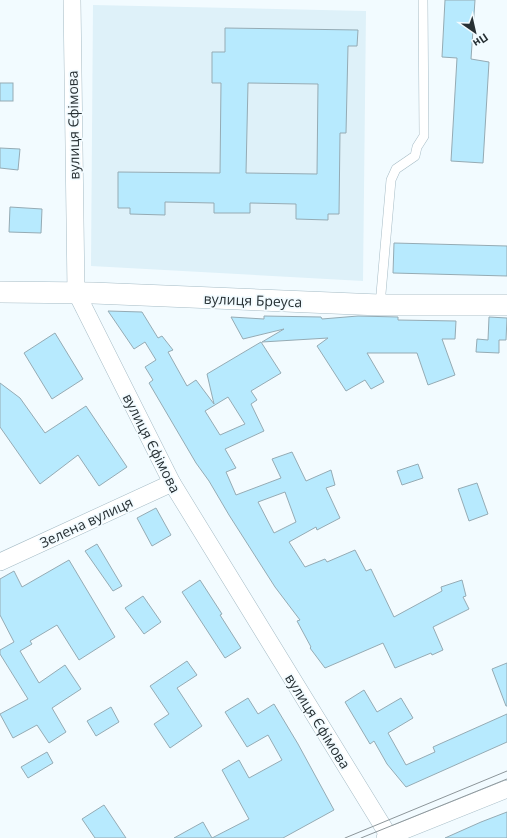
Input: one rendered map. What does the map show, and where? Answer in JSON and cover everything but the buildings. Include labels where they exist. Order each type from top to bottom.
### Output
[{"type":"street","name":"вулиця Єфімова","points":[[72,0],[76,292],[172,483],[388,837]]},
{"type":"street","name":"вулиця Бреуса","points":[[0,292],[76,292],[380,305],[507,305]]},
{"type":"street","name":"Зелена вулиця","points":[[0,562],[172,483]]},
{"type":"street","points":[[388,837],[507,789]]},
{"type":"lane","points":[[380,305],[391,180],[396,169],[415,156],[424,136],[423,0]]},
{"type":"shaded area","points":[[93,5],[366,11],[363,281],[91,266]]},
{"type":"tram line","points":[[345,838],[507,771]]},
{"type":"tram line","points":[[361,838],[507,779]]}]
